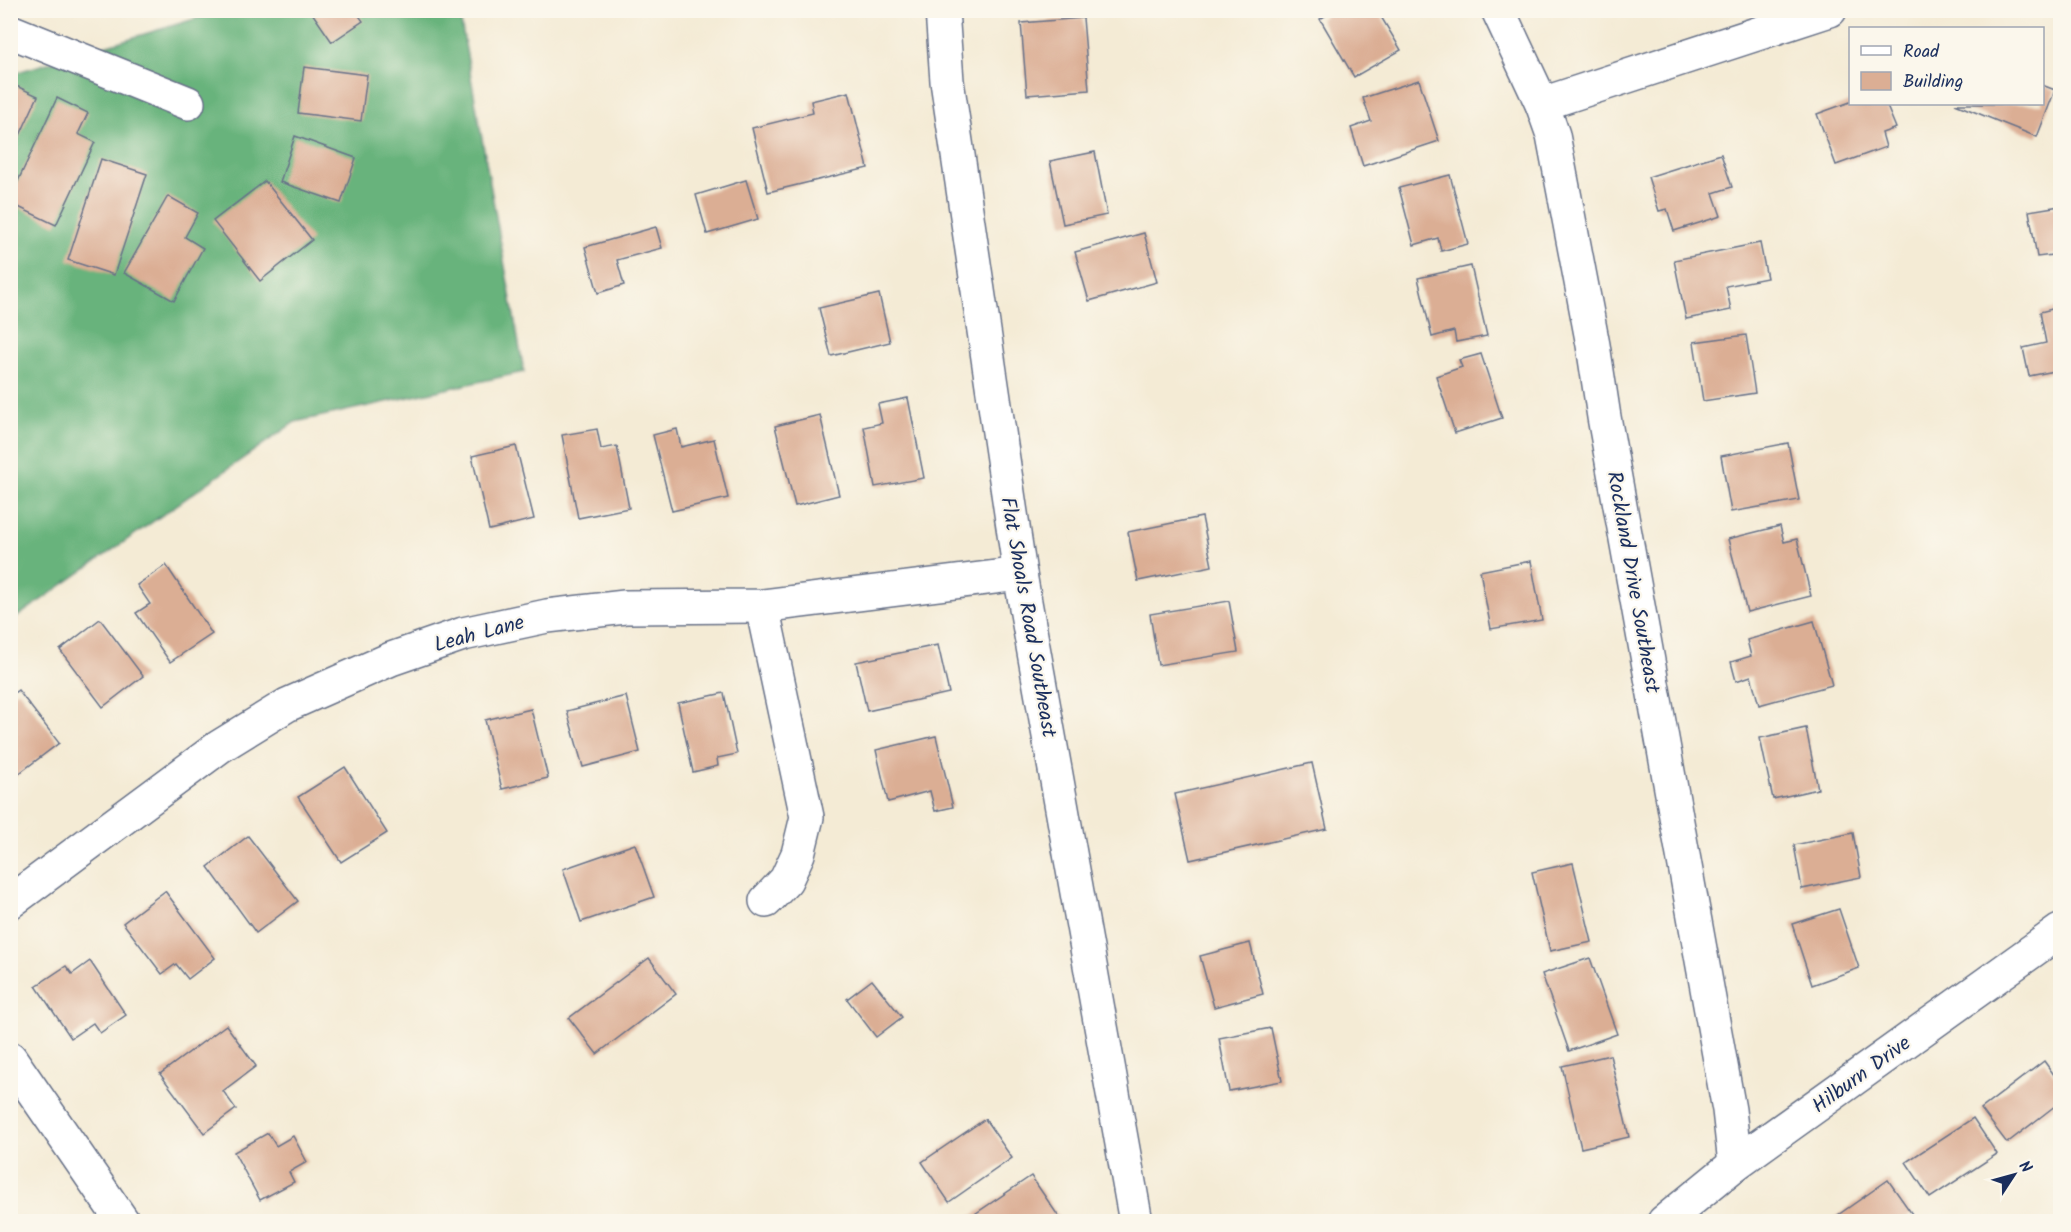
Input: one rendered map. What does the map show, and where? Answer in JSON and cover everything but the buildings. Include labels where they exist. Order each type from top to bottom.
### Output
[{"type":"street","name":"Flat Shoals Road Southeast","points":[[942,10],[947,81],[1020,574],[1136,1221]]},
{"type":"street","name":"Rockland Drive Southeast","points":[[1498,10],[1542,104],[1553,135],[1593,345],[1606,429],[1729,1110],[1735,1164]]},
{"type":"street","points":[[1542,104],[1830,10]]},
{"type":"street","points":[[10,31],[188,103]]},
{"type":"street","name":"Leah Lane","points":[[10,902],[219,747],[286,705],[392,659],[464,634],[547,616],[625,608],[762,606],[1020,574]]},
{"type":"street","points":[[762,606],[807,817],[798,854],[786,880],[766,901]]},
{"type":"street","name":"Hilburn Drive","points":[[1664,1221],[1735,1164],[2061,931]]},
{"type":"street","points":[[10,1059],[123,1221]]},
{"type":"green space","points":[[221,11],[459,11],[524,372],[295,422],[11,621],[11,74]]}]
